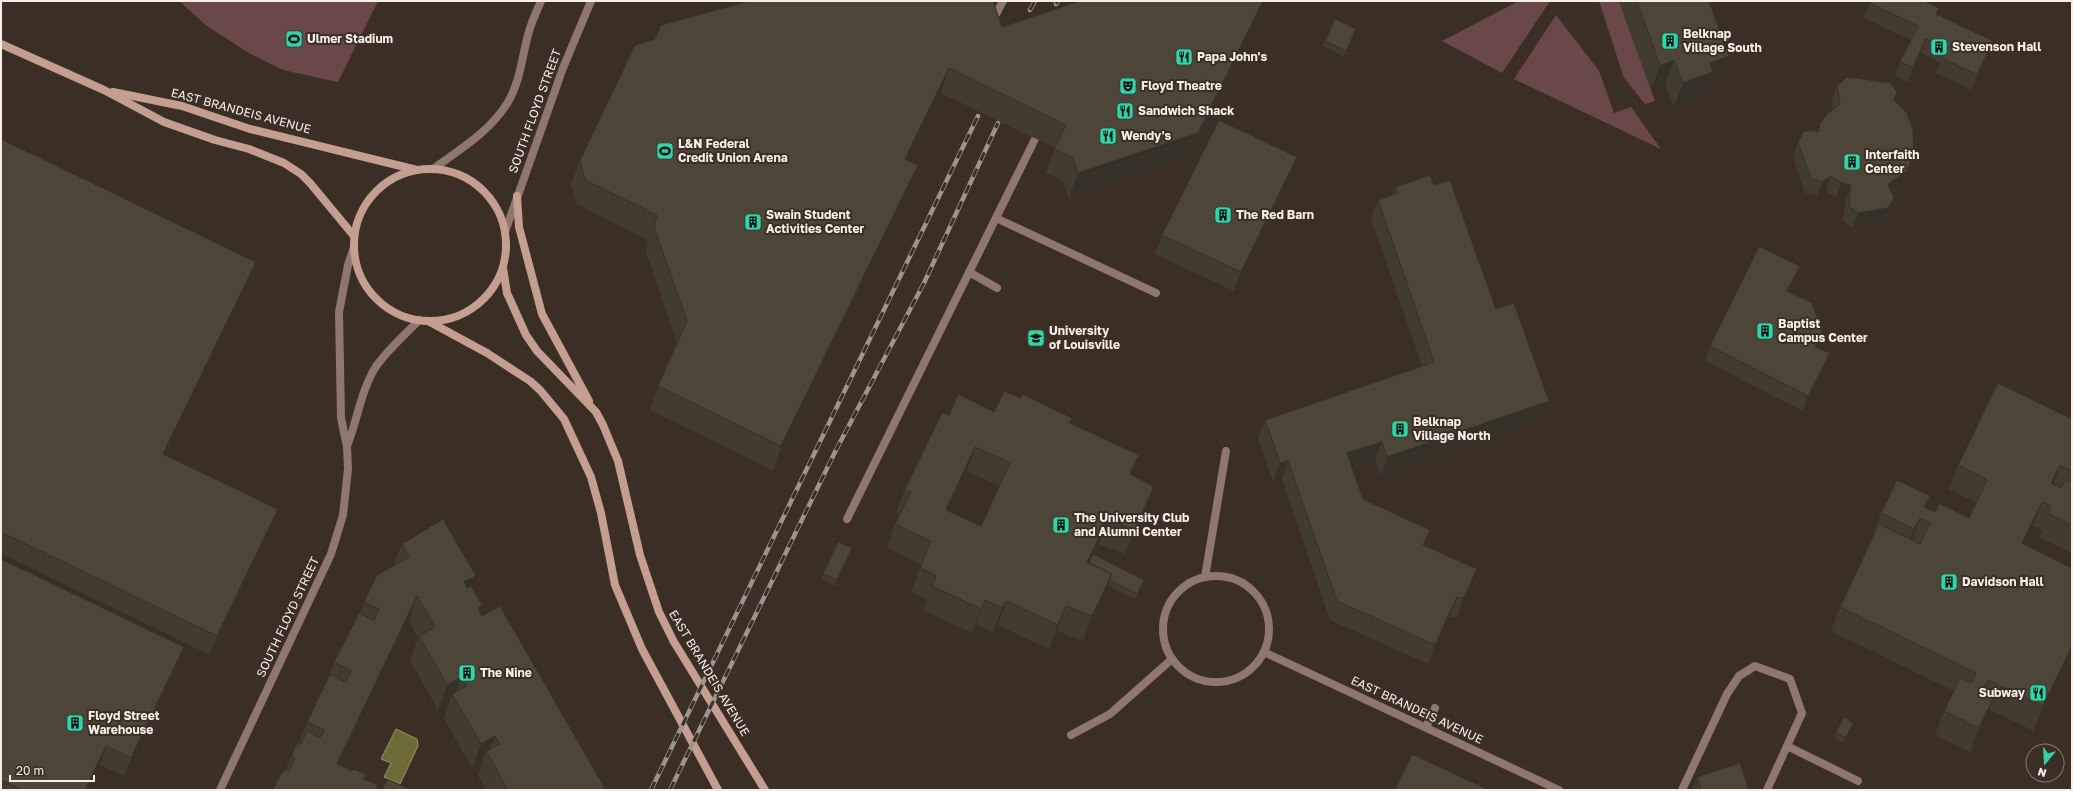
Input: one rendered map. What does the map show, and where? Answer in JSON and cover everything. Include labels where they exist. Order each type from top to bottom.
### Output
[{"type":"main road","name":"EAST BRANDEIS AVENUE","points":[[1,44],[104,90],[164,122],[215,140],[249,149],[284,163],[301,174],[310,183],[354,236]]},
{"type":"main road","name":"EAST BRANDEIS AVENUE","points":[[104,90],[182,106],[250,128],[418,170]]},
{"type":"main road","points":[[433,169],[450,172],[466,178],[480,188],[492,200],[500,215],[506,232],[507,250],[503,268],[495,286],[482,301],[466,312],[448,320],[428,321],[396,314],[377,300],[363,281],[358,270],[354,247],[354,236],[358,220],[371,197],[392,179],[418,170],[433,169]]},
{"type":"main road","points":[[517,196],[519,226],[542,314],[596,412]]},
{"type":"main road","name":"EAST BRANDEIS AVENUE","points":[[503,268],[507,293],[526,335],[537,351],[596,412],[603,425],[618,461],[640,555],[659,612],[674,642],[764,790]]},
{"type":"main road","points":[[428,321],[487,353],[530,381],[540,390],[567,425],[591,476],[601,513],[615,585],[642,649],[718,790]]},
{"type":"street","points":[[433,169],[487,128],[497,118],[509,101],[517,81],[528,35],[541,1]]},
{"type":"street","name":"SOUTH FLOYD STREET","points":[[506,232],[517,196],[563,68],[591,1]]},
{"type":"street","points":[[992,23],[1003,1]]},
{"type":"street","points":[[847,519],[1035,139]]},
{"type":"street","points":[[996,218],[1156,293]]},
{"type":"street","name":"SOUTH FLOYD STREET","points":[[220,790],[335,543],[343,516],[348,469],[347,447],[341,418],[339,312],[348,264],[354,247]]},
{"type":"street","points":[[969,272],[997,288]]},
{"type":"street","name":"SOUTH FLOYD STREET","points":[[347,447],[367,385],[375,368],[390,349],[419,320]]},
{"type":"street","points":[[1205,577],[1226,451]]},
{"type":"street","points":[[1205,577],[1222,577],[1238,581],[1252,591],[1262,604],[1268,619],[1268,636],[1264,652],[1255,665],[1242,675],[1228,681],[1212,682],[1197,679],[1183,671],[1172,659],[1165,643],[1163,626],[1167,609],[1176,594],[1185,587],[1205,577]]},
{"type":"street","name":"EAST BRANDEIS AVENUE","points":[[1264,652],[1559,790]]},
{"type":"street","points":[[1071,735],[1110,714],[1172,659]]},
{"type":"street","points":[[1682,790],[1727,694],[1739,676],[1755,666],[1790,679],[1802,713],[1767,790]]},
{"type":"street","points":[[1426,728],[1435,708]]},
{"type":"street","points":[[1787,746],[1858,781]]},
{"type":"shaded area","name":"Ulmer Stadium","points":[[179,1],[378,1],[338,82],[283,70],[249,53],[207,26]]},
{"type":"shaded area","points":[[1519,1],[1550,1],[1502,73],[1442,41]]},
{"type":"shaded area","points":[[1599,1],[1619,1],[1655,101],[1645,104],[1624,78]]},
{"type":"shaded area","points":[[1556,15],[1599,71],[1614,113],[1631,107],[1661,149],[1514,79]]},
{"type":"shaded area","points":[[396,729],[417,739],[418,746],[400,784],[384,777],[391,763],[381,759]]},
{"type":"building","name":"Swain Student Activities Center","points":[[749,1],[993,1],[1002,27],[1080,1],[1263,1],[1198,133],[1078,173],[1072,157],[1054,149],[1066,125],[949,68],[905,159],[918,165],[781,446],[658,386],[687,321],[654,227],[657,215],[585,180],[580,160],[635,45],[655,39],[661,25]]},
{"type":"building","points":[[1637,1],[1709,1],[1729,56],[1710,63],[1713,72],[1683,83],[1674,60],[1660,66]]},
{"type":"building","points":[[1870,1],[1924,1],[1939,8],[1936,14],[1993,41],[1977,75],[1942,58],[1946,48],[1926,39],[1913,67],[1900,62],[1918,26],[1869,3]]},
{"type":"building","points":[[1335,19],[1356,29],[1346,51],[1325,41]]},
{"type":"building","name":"Interfaith Center","points":[[1847,77],[1891,83],[1897,92],[1894,100],[1907,113],[1913,130],[1914,152],[1907,171],[1888,184],[1894,198],[1888,208],[1858,213],[1849,206],[1851,185],[1841,183],[1831,176],[1822,182],[1811,178],[1798,142],[1804,131],[1819,131],[1820,123],[1827,114],[1840,104],[1837,86]]},
{"type":"building","name":"The Red Barn","points":[[1219,120],[1297,157],[1241,272],[1162,235]]},
{"type":"building","points":[[1,139],[256,262],[163,454],[278,509],[217,636],[1,532]]},
{"type":"building","name":"Belknap Village North","points":[[1430,175],[1434,185],[1450,180],[1496,309],[1514,303],[1549,401],[1387,457],[1382,442],[1347,453],[1363,499],[1430,530],[1423,545],[1477,569],[1463,599],[1457,597],[1435,645],[1337,601],[1288,461],[1280,463],[1265,420],[1434,362],[1378,200],[1398,193],[1395,187]]},
{"type":"building","name":"Baptist Campus Center","points":[[1759,246],[1800,266],[1787,291],[1812,303],[1822,331],[1815,347],[1830,353],[1808,396],[1710,346]]},
{"type":"building","name":"Davidson Hall","points":[[1998,383],[2072,419],[2072,471],[2060,465],[2051,483],[2061,488],[2066,480],[2072,483],[2072,525],[2048,513],[2051,506],[2042,502],[2022,543],[2072,568],[2072,646],[2043,706],[1988,680],[1983,689],[1995,695],[1979,728],[1944,711],[1960,678],[1971,683],[1976,673],[1840,607],[1879,524],[1920,544],[1930,523],[1920,518],[1914,529],[1881,513],[1897,480],[1930,496],[1924,507],[1935,512],[1939,503],[1969,518],[1987,480],[1958,465]]},
{"type":"building","name":"The University Club and Alumni Center","points":[[1004,391],[1021,398],[1023,394],[1072,418],[1070,423],[1139,455],[1130,474],[1154,487],[1134,530],[1108,519],[1087,562],[1112,574],[1092,616],[1066,606],[1058,625],[1007,601],[1002,608],[985,600],[981,609],[932,586],[936,576],[920,567],[931,541],[895,524],[911,492],[905,489],[942,413],[949,415],[958,394],[994,412]],"holes":[[[975,447],[1010,463],[981,526],[946,510]]]},
{"type":"building","name":"The Nine","points":[[443,519],[476,576],[464,582],[467,588],[471,586],[482,605],[478,608],[482,616],[500,606],[606,790],[508,790],[486,751],[500,744],[495,736],[481,744],[452,694],[466,686],[461,677],[447,685],[419,636],[435,627],[417,596],[337,764],[352,771],[354,769],[366,774],[363,779],[378,785],[376,790],[273,790],[281,773],[282,774],[285,769],[289,771],[295,758],[291,756],[298,742],[301,744],[307,731],[320,738],[324,730],[307,722],[330,674],[345,682],[351,671],[334,662],[359,613],[374,620],[379,609],[364,602],[377,575],[409,557],[402,544]]},
{"type":"building","points":[[838,542],[852,548],[837,580],[823,574]]},
{"type":"building","points":[[1093,554],[1144,580],[1137,594],[1109,580],[1112,574],[1089,563]]},
{"type":"building","name":"Floyd Street Warehouse","points":[[1,559],[184,647],[131,758],[106,746],[85,790],[23,790],[1,780]]},
{"type":"building","points":[[1844,717],[1854,723],[1845,738],[1836,732]]},
{"type":"building","points":[[1412,754],[1489,790],[1395,790]]},
{"type":"building","points":[[1740,763],[1749,790],[1701,790],[1697,777]]},
{"type":"building","points":[[387,779],[411,790],[382,790]]},
{"type":"railway","points":[[1030,10],[1035,1]]},
{"type":"railway","points":[[651,790],[978,116]]},
{"type":"railway","points":[[670,790],[836,450],[924,283],[998,123]]},
{"type":"place","name":"Ulmer Stadium","points":[[294,39]]},
{"type":"place","name":"Belknap Village South","points":[[1670,41]]},
{"type":"place","name":"Stevenson Hall","points":[[1939,47]]},
{"type":"place","name":"Papa John's","points":[[1184,57]]},
{"type":"place","name":"Floyd Theatre","points":[[1128,86]]},
{"type":"place","name":"Sandwich Shack","points":[[1125,111]]},
{"type":"place","name":"Wendy's","points":[[1108,136]]},
{"type":"place","name":"L&N Federal Credit Union Arena","points":[[665,151]]},
{"type":"place","name":"Interfaith Center","points":[[1852,162]]},
{"type":"place","name":"The Red Barn","points":[[1223,215]]},
{"type":"place","name":"Swain Student Activities Center","points":[[753,222]]},
{"type":"place","name":"Baptist Campus Center","points":[[1765,331]]},
{"type":"place","name":"University of Louisville","points":[[1036,338]]},
{"type":"place","name":"Belknap Village North","points":[[1400,429]]},
{"type":"place","name":"The University Club and Alumni Center","points":[[1061,525]]},
{"type":"place","name":"Davidson Hall","points":[[1949,582]]},
{"type":"place","name":"The Nine","points":[[467,673]]},
{"type":"place","name":"Subway","points":[[2038,693]]},
{"type":"place","name":"Floyd Street Warehouse","points":[[75,723]]}]
